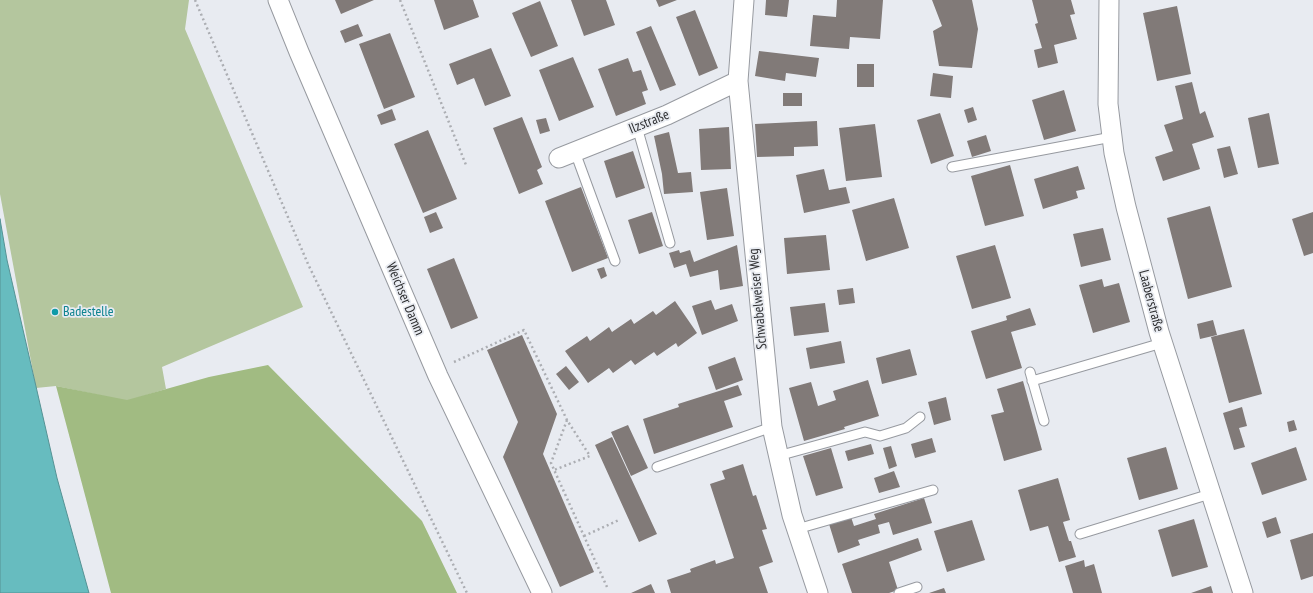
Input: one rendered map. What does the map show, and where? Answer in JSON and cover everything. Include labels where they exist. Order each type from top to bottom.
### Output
[{"type":"street","name":"Weichser Damm","points":[[278,0],[435,371],[542,593]]},
{"type":"street","name":"Schwabelweiser Weg","points":[[744,0],[738,81],[761,329],[772,428],[797,529],[818,593]]},
{"type":"street","name":"Laaberstraße","points":[[1109,0],[1108,104],[1112,136],[1126,207],[1162,343],[1243,593]]},
{"type":"street","name":"Ilzstraße","points":[[567,155],[667,116],[738,81]]},
{"type":"lane","points":[[637,127],[670,243]]},
{"type":"lane","points":[[952,167],[1112,136]]},
{"type":"lane","points":[[567,155],[615,261]]},
{"type":"lane","points":[[1044,421],[1031,377],[1162,343]]},
{"type":"lane","points":[[778,456],[864,432],[880,436],[906,428],[920,417]]},
{"type":"lane","points":[[657,467],[772,428]]},
{"type":"lane","points":[[797,529],[933,490]]},
{"type":"lane","points":[[1080,534],[1210,494]]},
{"type":"lane","points":[[900,593],[917,587]]},
{"type":"path","points":[[195,0],[308,264],[467,593]]},
{"type":"path","points":[[400,0],[466,165]]},
{"type":"path","points":[[435,371],[524,330],[567,420],[590,456],[554,470]]},
{"type":"path","points":[[567,420],[551,463],[607,586]]},
{"type":"path","points":[[584,536],[618,520]]},
{"type":"green space","points":[[0,0],[189,0],[185,29],[303,307],[162,367],[166,389],[127,401],[56,386],[36,388],[0,194]]},
{"type":"green space","points":[[268,365],[422,521],[457,593],[111,593],[56,386],[127,400],[209,377]]},
{"type":"water","points":[[0,219],[7,260],[57,478],[89,593],[0,593]]},
{"type":"building","points":[[335,0],[374,0],[341,14]]},
{"type":"building","points":[[434,0],[473,0],[479,17],[444,30]]},
{"type":"building","points":[[571,0],[606,0],[615,25],[584,36]]},
{"type":"building","points":[[656,0],[677,0],[659,7]]},
{"type":"building","points":[[766,0],[789,0],[787,17],[765,15]]},
{"type":"building","points":[[837,0],[883,0],[880,39],[850,37],[849,49],[810,46],[813,15],[836,17]]},
{"type":"building","points":[[932,0],[972,0],[978,29],[972,68],[939,66],[933,31],[942,26]]},
{"type":"building","points":[[1032,0],[1071,0],[1075,14],[1070,15],[1077,39],[1054,45],[1058,63],[1038,68],[1034,50],[1042,48],[1035,24],[1038,23]]},
{"type":"building","points":[[540,1],[558,46],[531,57],[512,13]]},
{"type":"building","points":[[1177,6],[1191,74],[1157,81],[1143,13]]},
{"type":"building","points":[[695,10],[718,68],[699,76],[676,17]]},
{"type":"building","points":[[358,24],[363,36],[345,43],[340,31]]},
{"type":"building","points":[[651,26],[676,85],[660,91],[636,32]]},
{"type":"building","points":[[390,33],[415,97],[384,109],[359,44]]},
{"type":"building","points":[[491,48],[511,96],[485,106],[474,78],[457,85],[449,64]]},
{"type":"building","points":[[759,51],[819,58],[816,77],[786,73],[785,81],[755,76]]},
{"type":"building","points":[[573,57],[594,107],[559,121],[539,70]]},
{"type":"building","points":[[628,58],[633,72],[641,70],[648,90],[642,92],[646,104],[616,116],[598,69]]},
{"type":"building","points":[[857,64],[874,64],[874,87],[857,87]]},
{"type":"building","points":[[933,73],[953,76],[951,98],[930,96]]},
{"type":"building","points":[[1192,82],[1200,114],[1205,111],[1214,137],[1192,144],[1200,169],[1163,181],[1155,157],[1173,151],[1164,125],[1183,119],[1175,86]]},
{"type":"building","points":[[1064,90],[1076,131],[1044,140],[1032,100]]},
{"type":"building","points":[[783,93],[802,93],[802,106],[783,106]]},
{"type":"building","points":[[973,107],[977,120],[968,123],[964,110]]},
{"type":"building","points":[[392,109],[396,120],[381,125],[377,115]]},
{"type":"building","points":[[940,113],[954,156],[931,164],[917,120]]},
{"type":"building","points":[[1269,113],[1279,164],[1258,168],[1248,118]]},
{"type":"building","points":[[522,117],[542,167],[537,170],[543,184],[519,194],[493,128]]},
{"type":"building","points":[[546,118],[550,131],[540,134],[536,120]]},
{"type":"building","points":[[817,121],[818,146],[794,147],[794,156],[757,157],[755,124]]},
{"type":"building","points":[[875,124],[882,177],[846,181],[839,128]]},
{"type":"building","points":[[729,127],[731,169],[701,170],[699,129]]},
{"type":"building","points":[[428,130],[457,199],[423,213],[394,144]]},
{"type":"building","points":[[669,132],[678,173],[691,172],[693,192],[664,194],[662,174],[654,136]]},
{"type":"building","points":[[986,135],[991,151],[972,157],[967,141]]},
{"type":"building","points":[[1230,146],[1238,174],[1224,178],[1217,149]]},
{"type":"building","points":[[633,151],[645,188],[616,198],[604,161]]},
{"type":"building","points":[[1010,165],[1024,216],[985,226],[971,176]]},
{"type":"building","points":[[1078,166],[1085,189],[1076,191],[1078,198],[1043,209],[1034,179]]},
{"type":"building","points":[[824,169],[829,190],[846,187],[850,203],[804,213],[796,175]]},
{"type":"building","points":[[581,187],[608,258],[572,272],[545,201]]},
{"type":"building","points":[[727,188],[734,236],[707,240],[700,192]]},
{"type":"building","points":[[894,198],[909,248],[866,261],[852,210]]},
{"type":"building","points":[[1210,206],[1232,287],[1188,299],[1167,218]]},
{"type":"building","points":[[436,212],[443,228],[430,233],[424,217]]},
{"type":"building","points":[[652,212],[663,246],[639,254],[628,220]]},
{"type":"building","points":[[1313,212],[1313,253],[1304,256],[1292,219]]},
{"type":"building","points":[[1103,228],[1111,260],[1081,267],[1073,234]]},
{"type":"building","points":[[826,235],[830,270],[787,274],[784,238]]},
{"type":"building","points":[[737,245],[743,286],[720,290],[718,270],[690,277],[686,264],[674,268],[669,253],[679,250],[680,253],[690,250],[694,262]]},
{"type":"building","points":[[995,245],[1011,298],[972,309],[956,256]]},
{"type":"building","points":[[454,258],[478,318],[451,329],[427,269]]},
{"type":"building","points":[[604,267],[607,276],[601,279],[597,269]]},
{"type":"building","points":[[1102,279],[1104,287],[1119,283],[1130,322],[1093,333],[1079,285]]},
{"type":"building","points":[[853,288],[855,303],[839,305],[837,290]]},
{"type":"building","points":[[711,300],[715,310],[732,304],[738,321],[702,335],[692,306]]},
{"type":"building","points":[[675,301],[697,333],[678,347],[676,343],[657,356],[654,352],[635,365],[631,360],[613,373],[609,368],[588,383],[565,351],[587,336],[590,341],[609,327],[612,332],[631,319],[634,324],[653,311],[656,315]]},
{"type":"building","points":[[825,303],[829,332],[794,336],[790,307]]},
{"type":"building","points":[[1030,308],[1036,325],[1011,332],[1022,368],[986,379],[971,331],[1007,320],[1006,316]]},
{"type":"building","points":[[1213,320],[1217,335],[1200,339],[1197,324]]},
{"type":"building","points":[[1244,329],[1262,394],[1229,403],[1211,337]]},
{"type":"building","points":[[522,335],[557,414],[543,454],[594,572],[560,587],[503,457],[518,422],[487,350]]},
{"type":"building","points":[[841,341],[845,363],[810,369],[806,348]]},
{"type":"building","points":[[910,349],[917,375],[882,384],[876,358]]},
{"type":"building","points":[[735,357],[743,380],[716,390],[708,367]]},
{"type":"building","points":[[566,366],[579,382],[569,390],[556,374]]},
{"type":"building","points":[[868,380],[879,416],[844,427],[845,429],[804,441],[789,388],[811,382],[818,406],[836,400],[833,391]]},
{"type":"building","points":[[1023,381],[1042,450],[1004,461],[991,415],[1004,412],[997,389]]},
{"type":"building","points":[[738,385],[742,395],[724,401],[733,427],[654,454],[643,419],[679,407],[678,404]]},
{"type":"building","points":[[946,397],[951,420],[934,425],[928,402]]},
{"type":"building","points":[[1242,407],[1247,426],[1239,428],[1245,447],[1234,450],[1223,413]]},
{"type":"building","points":[[1294,420],[1297,430],[1289,432],[1287,422]]},
{"type":"building","points":[[628,425],[648,468],[631,476],[611,432]]},
{"type":"building","points":[[612,437],[657,534],[639,542],[595,445]]},
{"type":"building","points":[[932,438],[936,452],[915,458],[911,444]]},
{"type":"building","points":[[871,444],[874,454],[848,461],[845,451]]},
{"type":"building","points":[[891,446],[897,466],[889,469],[883,448]]},
{"type":"building","points":[[1166,447],[1178,489],[1139,500],[1127,458]]},
{"type":"building","points":[[1296,447],[1307,480],[1262,495],[1251,463]]},
{"type":"building","points":[[831,448],[843,488],[816,496],[803,456]]},
{"type":"building","points":[[743,464],[753,496],[756,495],[767,529],[762,530],[773,562],[759,567],[768,593],[671,593],[667,580],[691,572],[690,569],[715,560],[716,564],[734,558],[710,484],[725,479],[722,471]]},
{"type":"building","points":[[894,471],[900,487],[879,493],[874,478]]},
{"type":"building","points":[[1058,478],[1070,520],[1063,522],[1076,557],[1059,562],[1048,526],[1030,531],[1018,490]]},
{"type":"building","points":[[924,498],[932,523],[893,535],[889,522],[878,525],[880,533],[858,540],[860,545],[838,553],[829,524],[851,517],[854,526],[876,519],[874,514]]},
{"type":"building","points":[[1276,517],[1281,533],[1267,538],[1262,522]]},
{"type":"building","points":[[1194,519],[1208,567],[1172,577],[1158,530]]},
{"type":"building","points":[[972,520],[985,560],[947,572],[934,531]]},
{"type":"building","points":[[1313,533],[1313,576],[1301,580],[1290,540]]},
{"type":"building","points":[[918,538],[922,550],[889,562],[898,590],[889,593],[852,593],[842,564]]},
{"type":"building","points":[[1084,560],[1085,567],[1094,564],[1102,593],[1073,593],[1065,566]]},
{"type":"building","points":[[651,584],[655,593],[631,593]]},
{"type":"building","points":[[1211,586],[1213,593],[1191,593]]},
{"type":"building","points":[[944,588],[946,593],[929,593]]},
{"type":"place","name":"Badestelle","points":[[55,312]]}]
